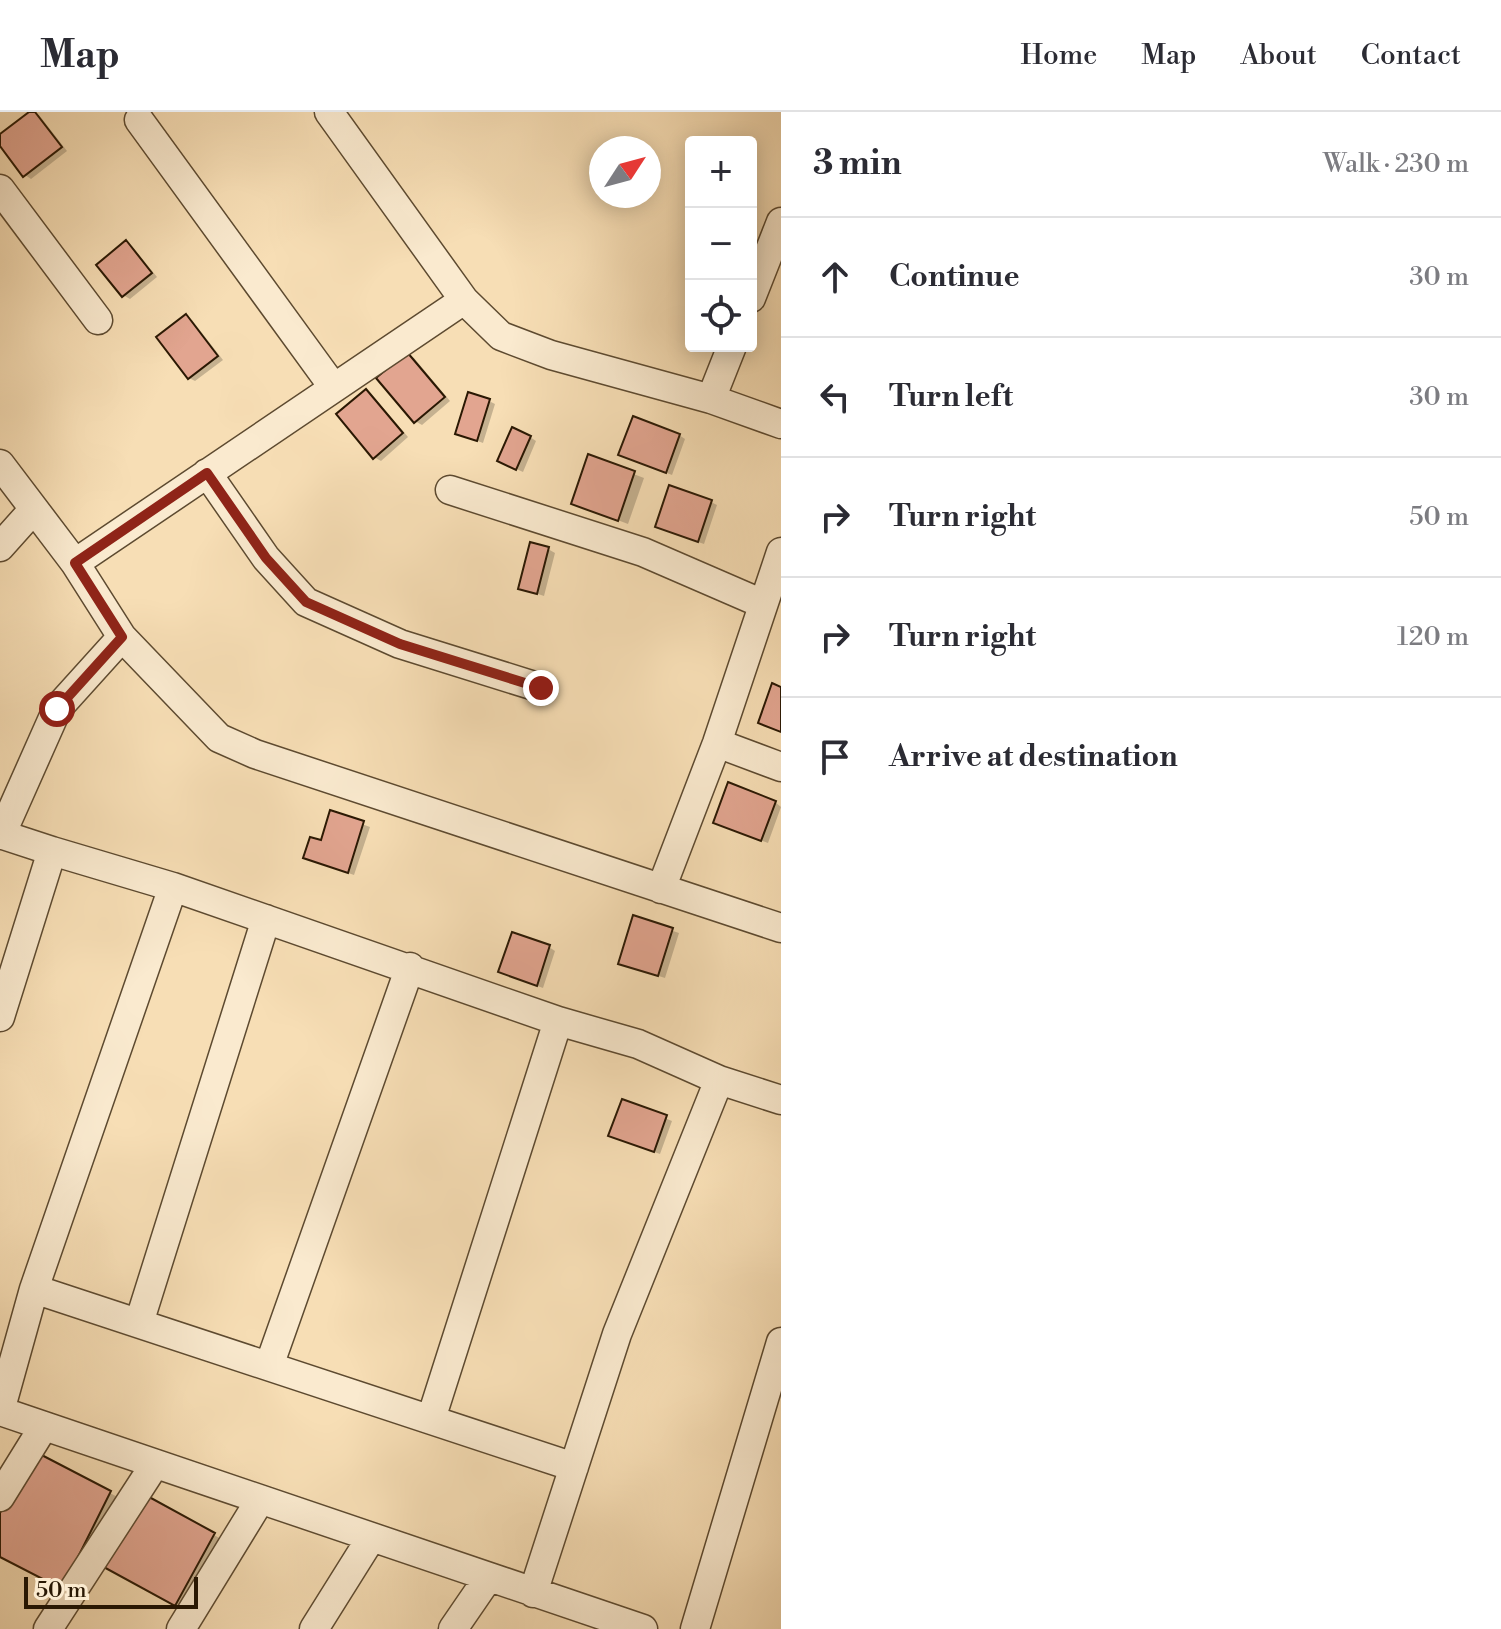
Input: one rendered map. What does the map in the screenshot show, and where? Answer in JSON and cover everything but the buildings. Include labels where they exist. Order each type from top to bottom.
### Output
[{"type":"street","points":[[329,112],[464,300],[501,336],[551,355],[711,399],[781,424]]},
{"type":"street","points":[[139,120],[334,388]]},
{"type":"street","points":[[0,189],[98,320]]},
{"type":"street","points":[[757,288],[774,259],[781,222]]},
{"type":"street","points":[[75,563],[464,300]]},
{"type":"street","points":[[711,399],[730,352]]},
{"type":"street","points":[[0,464],[75,563],[122,637],[219,738],[255,754],[781,928]]},
{"type":"street","points":[[207,473],[266,558],[306,602],[400,644],[541,688]]},
{"type":"street","points":[[450,490],[643,552],[763,604]]},
{"type":"street","points":[[0,547],[34,509]]},
{"type":"street","points":[[661,889],[717,743],[781,552]]},
{"type":"street","points":[[122,637],[57,709],[0,834],[173,887],[558,1021],[638,1044],[719,1080],[781,1100]]},
{"type":"street","points":[[717,743],[781,767]]},
{"type":"street","points":[[0,1017],[52,851]]},
{"type":"street","points":[[173,887],[34,1289],[0,1411],[629,1627]]},
{"type":"street","points":[[139,1323],[266,919]]},
{"type":"street","points":[[269,1366],[410,967]]},
{"type":"street","points":[[431,1419],[558,1021]]},
{"type":"street","points":[[533,1593],[617,1334],[719,1080]]},
{"type":"street","points":[[34,1289],[574,1467]]},
{"type":"street","points":[[695,1629],[781,1342]]},
{"type":"street","points":[[0,1497],[44,1426]]},
{"type":"street","points":[[48,1629],[155,1464]]},
{"type":"street","points":[[181,1629],[260,1500]]},
{"type":"street","points":[[314,1629],[371,1538]]},
{"type":"street","points":[[453,1629],[488,1578]]},
{"type":"route","points":[[57,709],[122,637],[75,563],[207,473],[266,558],[306,602],[400,644],[541,688]]}]
